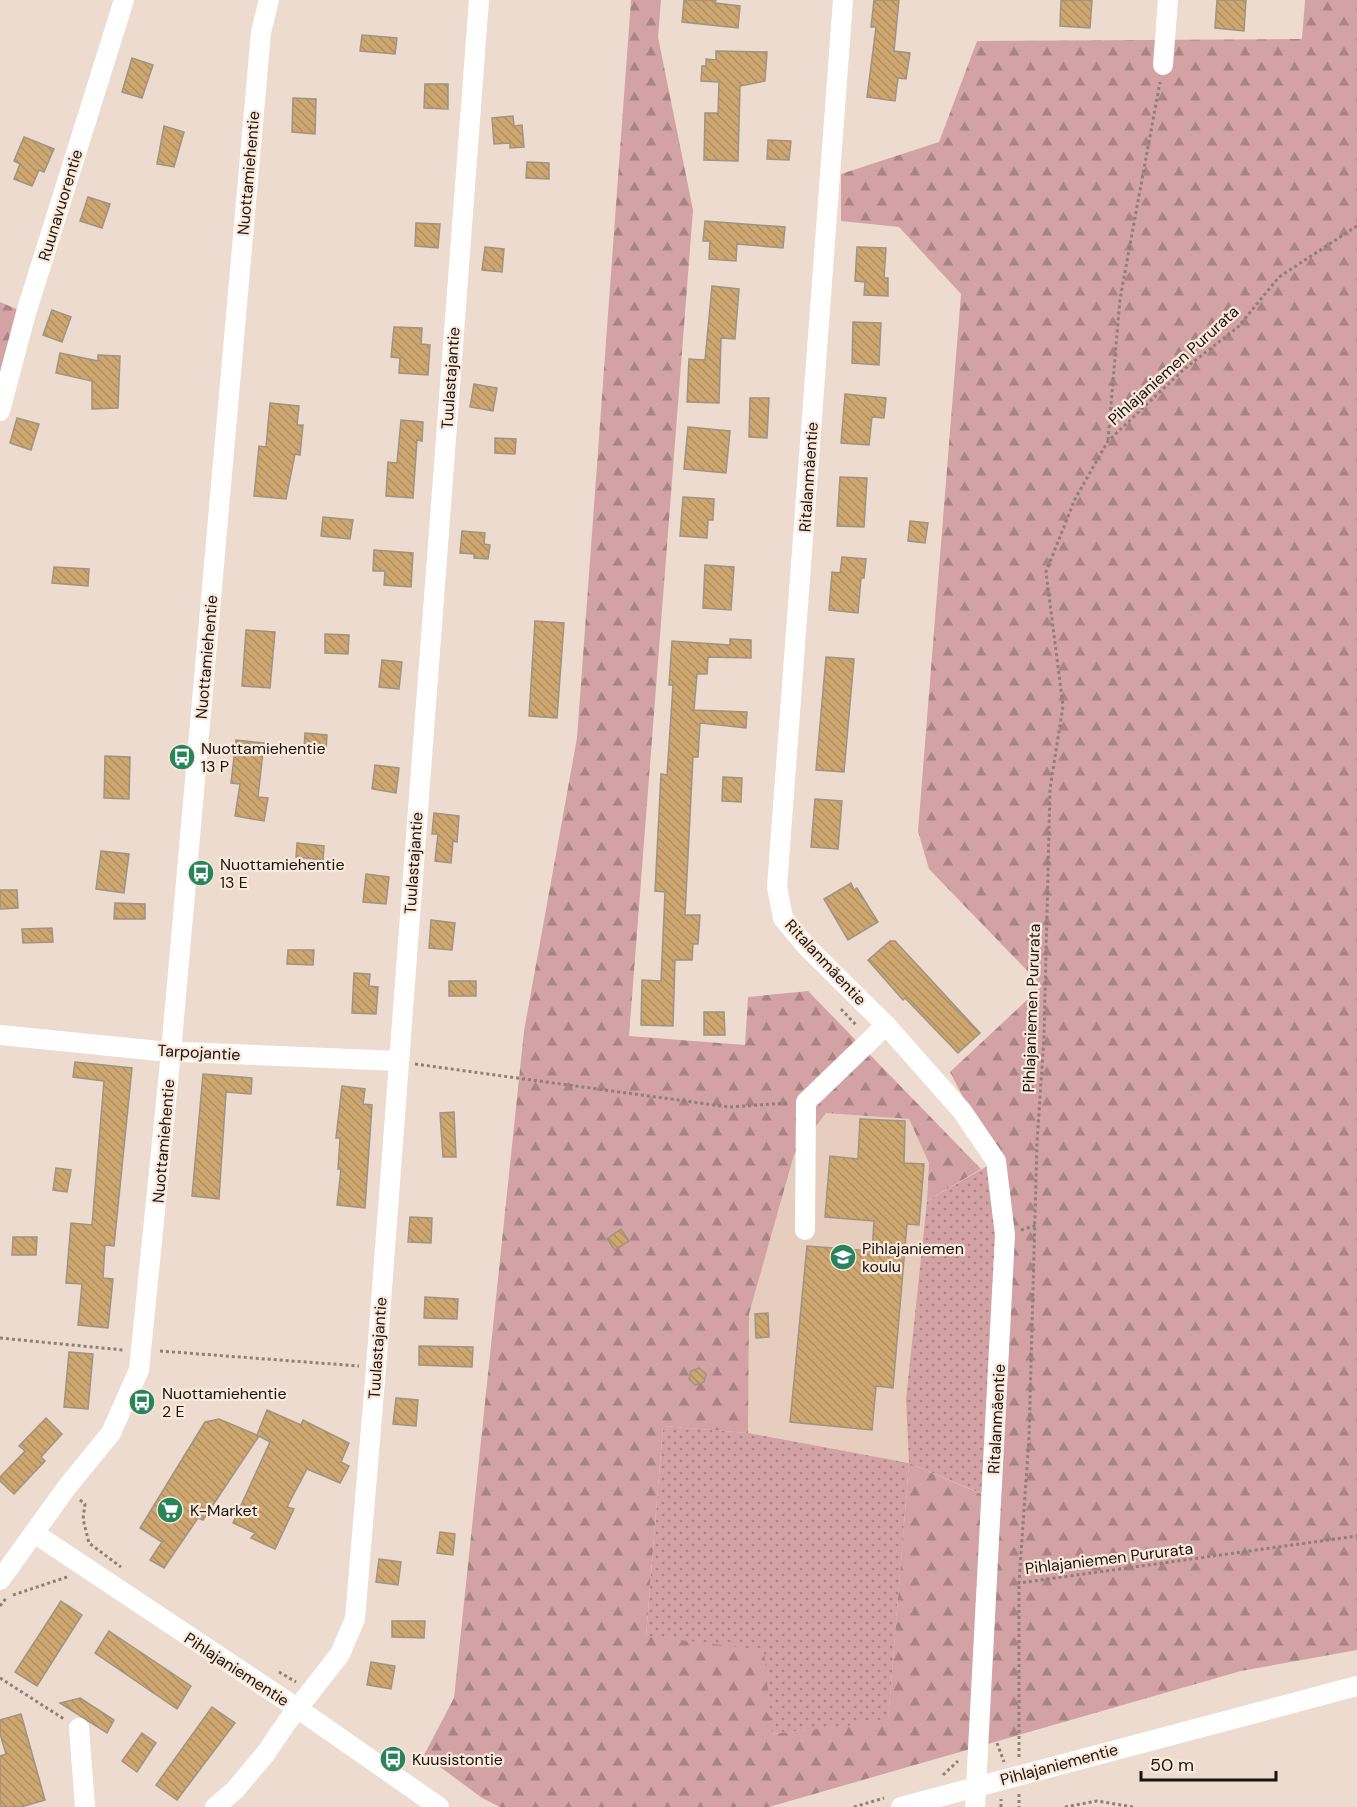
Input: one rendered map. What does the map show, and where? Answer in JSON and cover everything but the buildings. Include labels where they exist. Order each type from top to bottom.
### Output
[{"type":"street","name":"Ruunavuorentie","points":[[0,411],[26,313],[124,0]]},
{"type":"street","name":"Nuottamiehentie","points":[[4,1589],[34,1533],[111,1432],[139,1370],[143,1349],[261,32],[269,0]]},
{"type":"street","name":"Tuulastajantie","points":[[297,1708],[340,1654],[355,1619],[376,1368],[478,0]]},
{"type":"street","name":"Ritalanmäentie","points":[[843,0],[777,887],[783,918],[806,946],[886,1025],[962,1111],[996,1161],[1005,1235],[975,1807]]},
{"type":"street","points":[[1163,65],[1168,0]]},
{"type":"street","points":[[805,1230],[806,1102],[886,1025]]},
{"type":"street","name":"Tarpojantie","points":[[0,1035],[171,1052],[399,1061]]},
{"type":"street","name":"Pihlajaniementie","points":[[34,1533],[297,1708],[439,1807]]},
{"type":"street","name":"Pihlajaniementie","points":[[894,1802],[975,1786],[1357,1686]]},
{"type":"street","points":[[215,1807],[235,1790],[266,1753],[297,1708]]},
{"type":"street","points":[[79,1728],[85,1807]]},
{"type":"path","points":[[1108,441],[1120,299],[1163,65]]},
{"type":"path","name":"Pihlajaniemen Pururata","points":[[1357,226],[1279,277],[1238,327],[1183,370],[1108,441],[1075,499],[1046,572],[1063,706],[1050,789],[1044,1037],[1037,1142],[1029,1438],[1019,1583],[1357,1536]]},
{"type":"path","points":[[840,1008],[870,1039]]},
{"type":"path","points":[[399,1061],[729,1107],[806,1102]]},
{"type":"path","points":[[0,1338],[376,1368]]},
{"type":"path","points":[[0,1606],[4,1589],[67,1577],[77,1563]]},
{"type":"path","points":[[1010,1777],[1019,1583]]},
{"type":"path","points":[[0,1678],[79,1728]]},
{"type":"path","points":[[939,1778],[958,1762],[966,1740],[997,1743],[1010,1777]]},
{"type":"path","points":[[1065,1807],[1097,1801],[1133,1807]]},
{"type":"path","points":[[854,1807],[894,1802]]},
{"type":"shaded area","name":"Pihlajaniemen koulu","points":[[826,1113],[909,1119],[929,1163],[906,1399],[909,1463],[748,1433],[749,1314],[794,1155]]},
{"type":"green space","points":[[631,0],[661,0],[658,37],[693,210],[629,1036],[745,1045],[748,997],[808,991],[981,1169],[927,1201],[929,1163],[909,1119],[826,1113],[794,1155],[749,1314],[748,1433],[663,1426],[646,1636],[764,1650],[772,1734],[888,1721],[909,1463],[986,1496],[996,1423],[996,1161],[950,1072],[1042,986],[929,869],[918,831],[961,294],[899,227],[841,221],[841,174],[939,142],[977,41],[1302,39],[1305,0],[1357,0],[1357,1650],[1241,1671],[769,1807],[500,1807],[482,1798],[424,1755],[454,1698],[524,1031],[577,738]]},
{"type":"green space","points":[[0,302],[26,313],[0,411]]},
{"type":"green space","points":[[996,1161],[1005,1235],[987,1496],[909,1463],[906,1399],[927,1201]]},
{"type":"green space","points":[[663,1426],[748,1433],[909,1463],[888,1722],[772,1734],[646,1637]]},
{"type":"place","name":"Nuottamiehentie 13 P","points":[[182,757]]},
{"type":"place","name":"Nuottamiehentie 13 E","points":[[201,873]]},
{"type":"place","name":"Pihlajaniemen koulu","points":[[843,1257]]},
{"type":"place","name":"Nuottamiehentie 2 E","points":[[142,1402]]},
{"type":"place","name":"K-Market","points":[[170,1510]]},
{"type":"place","name":"Kuusistontie","points":[[393,1759]]}]
